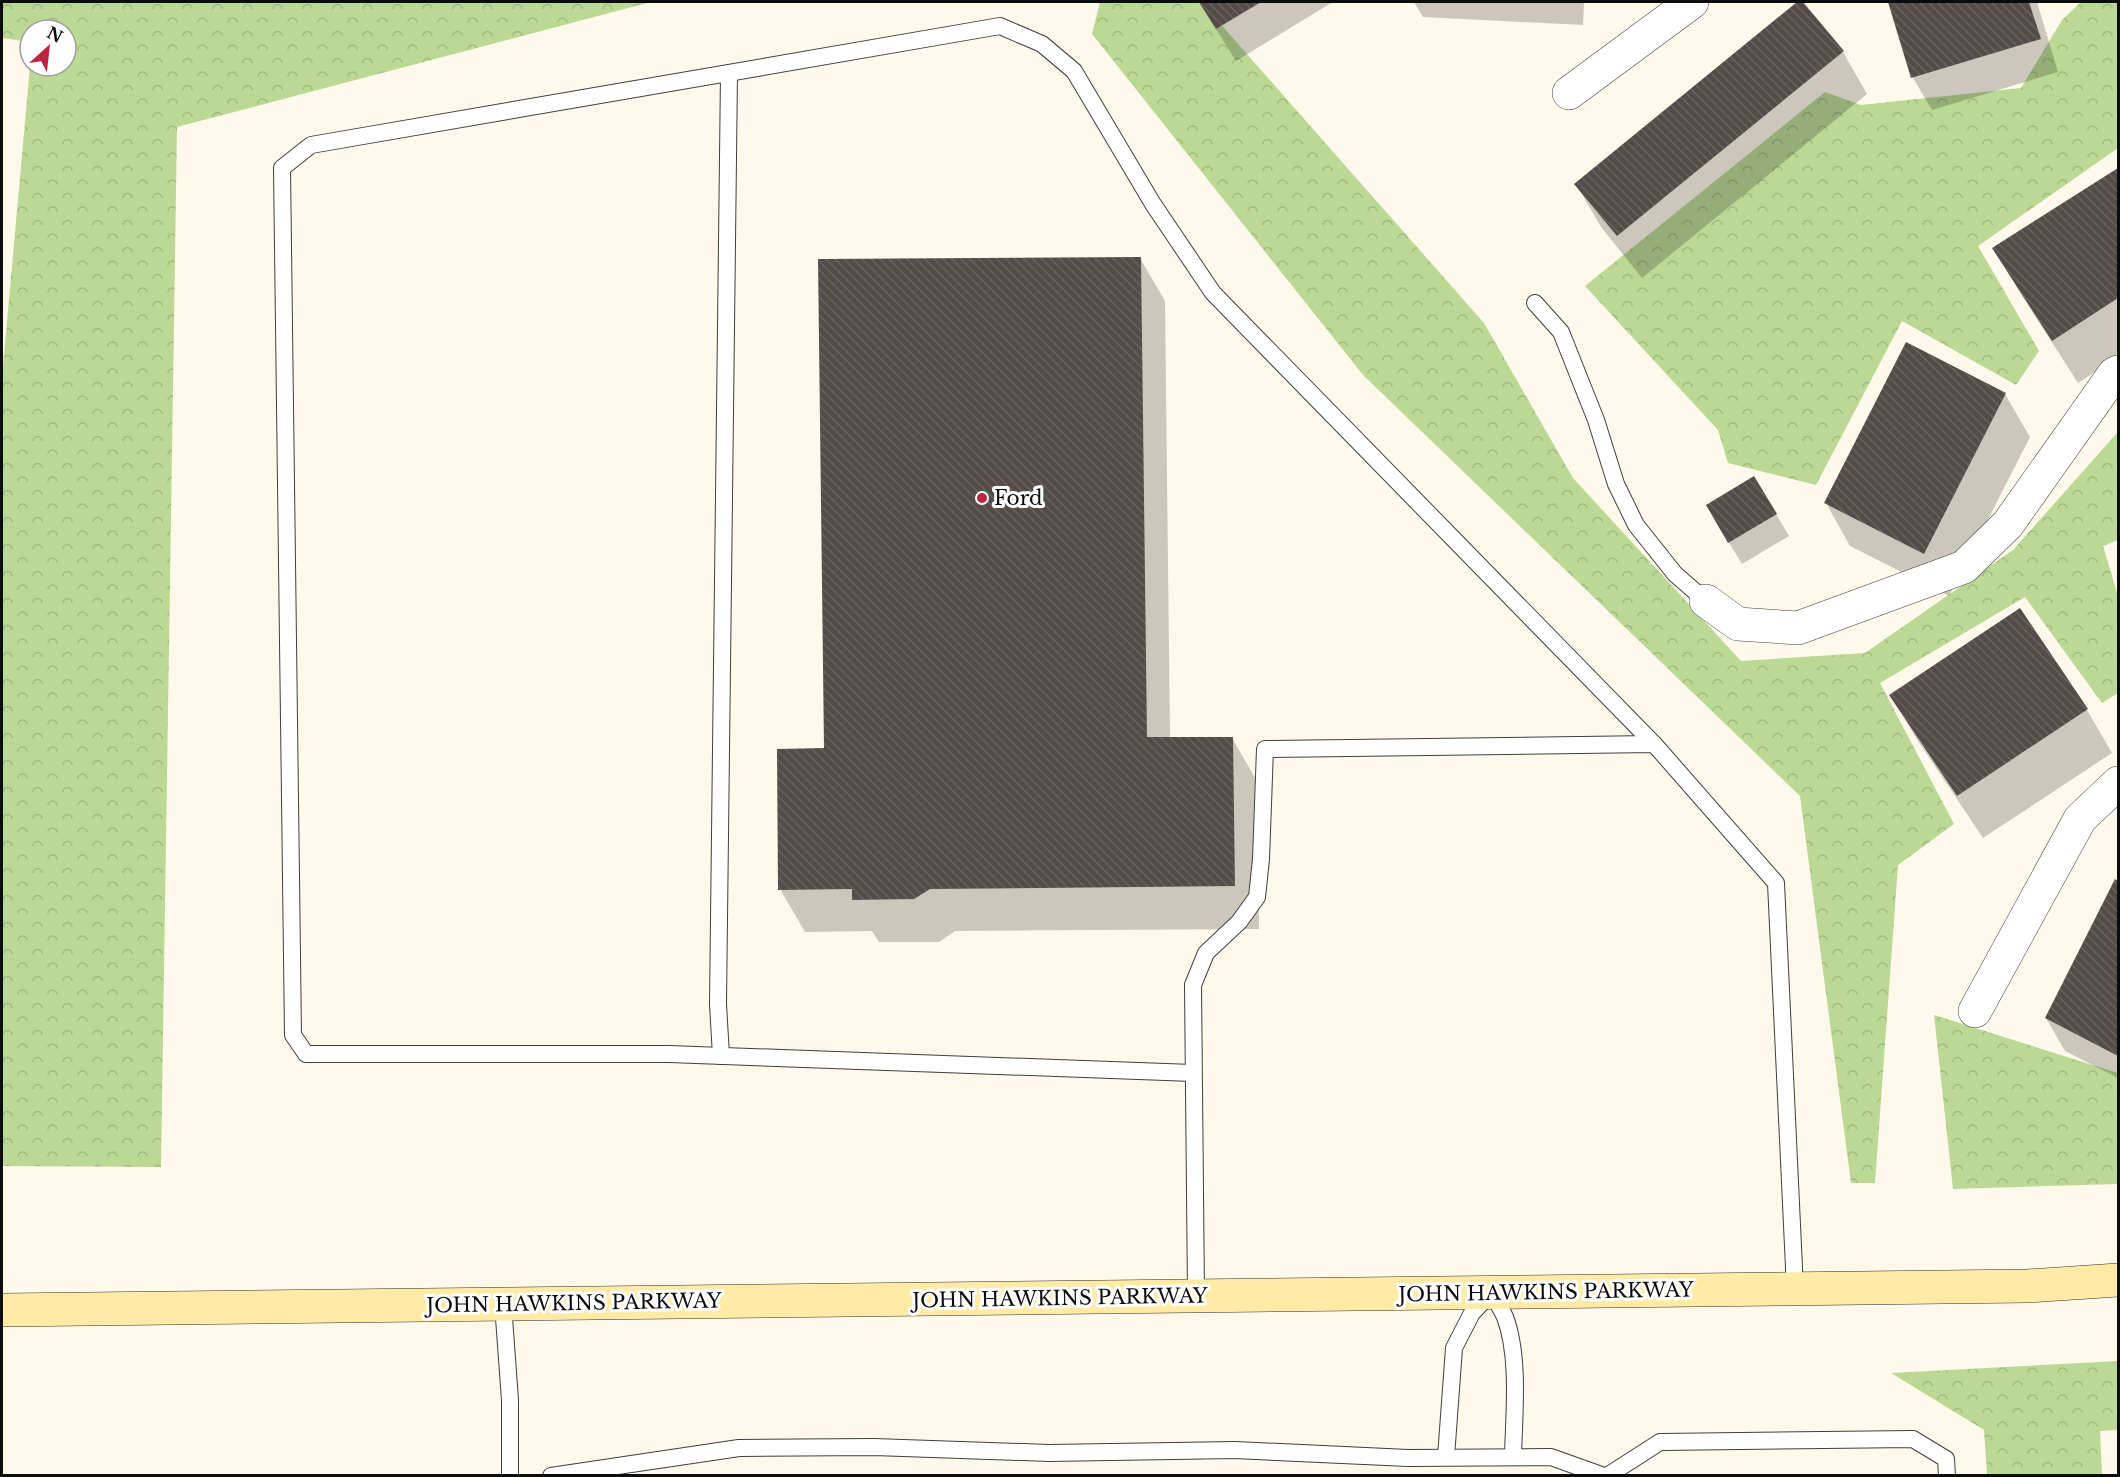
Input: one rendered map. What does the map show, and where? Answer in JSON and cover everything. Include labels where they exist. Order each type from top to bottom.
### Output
[{"type":"main road","name":"JOHN HAWKINS PARKWAY","points":[[2,1310],[2027,1286],[2118,1280]]},
{"type":"street","points":[[1569,93],[1692,2]]},
{"type":"street","points":[[1706,601],[1738,624],[1798,628],[1964,567],[2008,524],[2114,374],[2118,372]]},
{"type":"street","points":[[1975,1011],[2080,819],[2118,783]]},
{"type":"lane","points":[[1192,1073],[669,1054],[306,1054],[293,1035],[282,168],[311,145],[1000,26],[1042,44],[1074,71],[1153,204],[1213,293],[1654,744],[1776,883],[1795,1289]]},
{"type":"lane","points":[[721,1056],[718,1004],[729,73]]},
{"type":"lane","points":[[1535,303],[1561,332],[1596,420],[1616,483],[1636,525],[1675,574],[1706,601]]},
{"type":"lane","points":[[1196,1296],[1192,1073],[1193,985],[1206,953],[1239,922],[1257,897],[1261,860],[1265,749],[1654,744]]},
{"type":"lane","points":[[1446,1458],[1454,1348],[1472,1313],[1492,1292],[1505,1318],[1513,1357],[1515,1387],[1513,1456]]},
{"type":"lane","points":[[503,1304],[510,1400],[510,1476]]},
{"type":"lane","points":[[550,1476],[739,1448],[874,1447],[1049,1453],[1235,1450],[1408,1458],[1551,1457],[1606,1476],[1660,1442],[1913,1439],[1946,1459],[1947,1476]]},
{"type":"green space","points":[[2,2],[651,2],[177,127],[161,1167],[2,1166],[2,377],[29,78],[78,78],[78,18],[18,18],[18,40],[2,38]]},
{"type":"green space","points":[[1100,2],[1201,2],[1484,323],[1573,478],[1741,661],[1865,653],[2013,550],[2118,432],[2118,540],[2103,546],[2118,596],[2118,693],[2102,703],[2025,597],[1880,683],[1954,824],[1898,865],[1875,1183],[1851,1183],[1800,796],[1363,375],[1092,34]]},
{"type":"green space","points":[[2081,2],[2118,3],[2118,148],[1978,246],[2039,351],[2016,385],[1902,321],[1816,485],[1728,463],[1718,430],[1585,286],[1825,92],[1861,105],[2021,88],[2062,20]]},
{"type":"green space","points":[[1934,1015],[2118,1073],[2118,1184],[1953,1189]]},
{"type":"green space","points":[[2118,1361],[2118,1430],[2100,1431],[2102,1475],[1987,1475],[1984,1430],[1891,1373]]},
{"type":"building","points":[[1199,2],[1261,2],[1216,29]]},
{"type":"building","points":[[1797,2],[1803,2],[1844,51],[1617,236],[1574,184]]},
{"type":"building","points":[[1888,2],[2029,2],[2041,39],[1911,78]]},
{"type":"building","points":[[2118,168],[2118,298],[2052,341],[1992,248]]},
{"type":"building","name":"Ford","points":[[1141,257],[1147,737],[1233,737],[1235,886],[930,889],[914,899],[852,900],[852,889],[778,890],[777,749],[824,748],[818,259]]},
{"type":"building","points":[[1906,342],[2006,393],[1924,554],[1824,503]]},
{"type":"building","points":[[1754,476],[1777,514],[1728,543],[1706,505]]},
{"type":"building","points":[[2020,608],[2088,709],[1957,796],[1889,695]]},
{"type":"building","points":[[2115,879],[2118,881],[2118,1056],[2045,1018]]},
{"type":"place","name":"Ford","points":[[982,498]]}]
